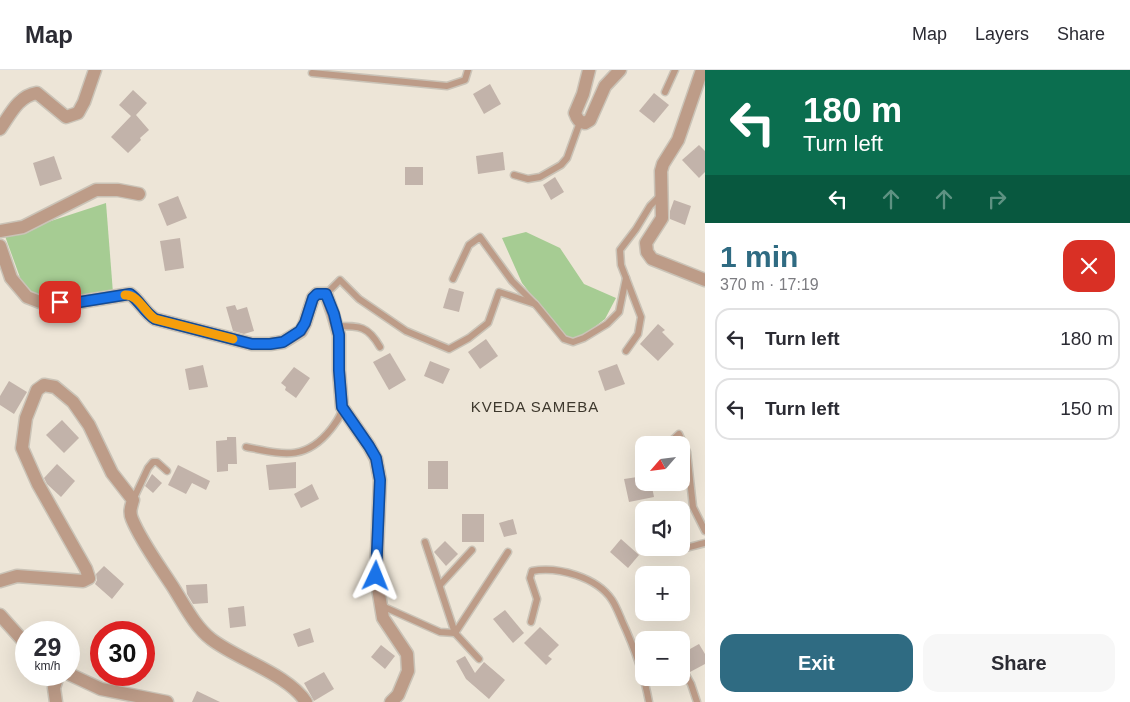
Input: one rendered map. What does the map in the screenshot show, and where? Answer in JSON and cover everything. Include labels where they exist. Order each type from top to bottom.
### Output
[{"type":"street","points":[[0,129],[17,104],[28,95],[37,93],[66,117],[78,113],[84,102],[95,70]]},
{"type":"street","points":[[589,70],[583,94],[575,113],[580,122],[585,123],[590,120],[605,86],[620,70]]},
{"type":"street","points":[[703,73],[678,140],[661,171],[662,218],[646,244],[647,252],[652,259],[705,280]]},
{"type":"street","points":[[0,231],[23,227],[96,190],[118,190],[139,194]]},
{"type":"street","points":[[0,246],[11,278],[27,297],[40,302],[80,302],[130,294],[155,319],[252,344],[283,342],[300,331],[305,323],[313,298],[317,294],[326,294],[337,326],[340,347],[339,370],[342,407],[376,458],[380,480],[376,576],[383,618],[407,654],[408,671],[398,695],[391,702]]},
{"type":"street","points":[[0,581],[17,576],[83,581],[89,578],[86,569],[38,484],[22,448],[26,418],[37,390],[44,386],[55,387],[73,402],[89,425],[112,472],[133,500],[130,511],[132,518],[194,620],[210,638],[281,680],[303,697],[306,702]]},
{"type":"street","points":[[0,615],[15,632]]},
{"type":"street","points":[[80,679],[101,689],[167,702]]},
{"type":"street","points":[[55,686],[56,702]]},
{"type":"lane","points":[[312,73],[447,86],[464,80],[468,70]]},
{"type":"lane","points":[[665,92],[675,70]]},
{"type":"lane","points":[[514,175],[528,179],[540,177],[562,165],[568,158],[580,122]]},
{"type":"lane","points":[[626,351],[638,334],[641,317],[621,265],[620,250],[650,206],[662,194]]},
{"type":"lane","points":[[452,278],[469,246],[480,237],[512,281],[536,305],[564,339],[573,342],[608,324],[618,312],[626,278]]},
{"type":"lane","points":[[326,294],[340,280],[359,299],[406,332],[449,349],[469,338],[488,323],[499,292],[536,305]]},
{"type":"lane","points":[[337,326],[358,326],[372,334],[380,347]]},
{"type":"lane","points":[[246,447],[284,454],[308,450],[322,441],[341,416],[342,407]]},
{"type":"lane","points":[[133,500],[153,462],[156,462],[167,471]]},
{"type":"lane","points":[[690,485],[692,507],[705,531]]},
{"type":"lane","points":[[425,542],[455,633],[479,659]]},
{"type":"lane","points":[[690,547],[705,543]]},
{"type":"lane","points":[[440,585],[472,550]]},
{"type":"lane","points":[[455,633],[508,552]]},
{"type":"lane","points":[[531,622],[537,599],[530,578],[532,570],[554,569],[579,576],[594,584],[611,599],[630,639],[646,683],[649,702]]},
{"type":"lane","points":[[381,606],[440,632],[455,633]]},
{"type":"lane","points":[[690,682],[697,702]]},
{"type":"green space","points":[[106,203],[113,293],[84,299],[39,298],[22,283],[5,236]]},
{"type":"green space","points":[[526,232],[560,248],[584,284],[616,298],[605,319],[579,339],[565,338],[522,283],[502,238]]},
{"type":"building","points":[[490,84],[501,104],[484,114],[473,94]]},
{"type":"building","points":[[133,90],[147,103],[136,115],[149,130],[128,153],[111,137],[131,116],[119,105]]},
{"type":"building","points":[[654,93],[669,105],[654,123],[639,111]]},
{"type":"building","points":[[699,145],[705,151],[705,172],[699,178],[682,160]]},
{"type":"building","points":[[503,152],[505,170],[478,174],[476,156]]},
{"type":"building","points":[[54,156],[62,179],[40,186],[33,163]]},
{"type":"building","points":[[405,167],[423,167],[423,185],[405,185]]},
{"type":"building","points":[[555,177],[564,192],[551,200],[543,185]]},
{"type":"building","points":[[178,196],[187,218],[167,226],[158,204]]},
{"type":"building","points":[[674,200],[691,206],[685,225],[670,219],[670,211]]},
{"type":"building","points":[[180,238],[184,268],[165,271],[160,241]]},
{"type":"building","points":[[449,288],[464,292],[459,312],[443,308]]},
{"type":"building","points":[[235,305],[237,310],[247,307],[254,331],[244,334],[233,331],[226,307]]},
{"type":"building","points":[[658,324],[665,330],[662,332],[674,344],[658,361],[640,344]]},
{"type":"building","points":[[486,339],[498,356],[480,369],[468,352]]},
{"type":"building","points":[[390,353],[406,380],[389,390],[373,362]]},
{"type":"building","points":[[430,361],[450,369],[443,384],[424,376]]},
{"type":"building","points":[[617,364],[625,384],[605,391],[598,371]]},
{"type":"building","points":[[203,365],[208,387],[189,390],[185,369]]},
{"type":"building","points":[[294,367],[310,378],[296,398],[285,390],[286,387],[281,383]]},
{"type":"building","points":[[9,381],[27,392],[14,414],[0,405],[0,396]]},
{"type":"building","points":[[62,420],[79,438],[64,453],[46,435]]},
{"type":"building","points":[[227,437],[236,437],[237,464],[228,464],[228,471],[217,472],[216,441],[227,440]]},
{"type":"building","points":[[428,461],[448,461],[448,489],[428,489]]},
{"type":"building","points":[[296,462],[296,488],[269,490],[266,465]]},
{"type":"building","points":[[57,464],[75,481],[61,497],[47,484],[44,478]]},
{"type":"building","points":[[178,465],[210,481],[206,490],[192,483],[186,494],[168,485]]},
{"type":"building","points":[[152,474],[162,483],[153,493],[145,486]]},
{"type":"building","points":[[635,477],[635,491],[653,491],[654,497],[629,502],[624,479]]},
{"type":"building","points":[[312,484],[319,499],[301,508],[294,494]]},
{"type":"building","points":[[462,514],[484,514],[484,542],[462,542]]},
{"type":"building","points":[[513,519],[517,534],[504,537],[499,523]]},
{"type":"building","points":[[621,539],[635,551],[635,556],[638,556],[628,568],[610,552]]},
{"type":"building","points":[[445,541],[458,554],[446,566],[434,552]]},
{"type":"building","points":[[104,566],[124,584],[112,599],[95,584],[97,580],[96,574]]},
{"type":"building","points":[[207,584],[208,603],[193,604],[187,594],[186,585]]},
{"type":"building","points":[[244,606],[246,626],[230,628],[228,608]]},
{"type":"building","points":[[505,610],[524,633],[513,643],[493,619]]},
{"type":"building","points":[[540,627],[559,645],[548,656],[552,659],[546,665],[524,643]]},
{"type":"building","points":[[310,628],[314,642],[298,647],[293,634]]},
{"type":"building","points":[[699,644],[705,654],[705,664],[690,672],[690,649]]},
{"type":"building","points":[[381,645],[395,656],[385,669],[371,657]]},
{"type":"building","points":[[465,656],[475,673],[484,662],[505,680],[489,699],[466,679],[456,661]]},
{"type":"building","points":[[324,672],[334,689],[314,701],[304,683]]},
{"type":"building","points":[[197,691],[220,702],[192,702]]},
{"type":"slow traffic","points":[[125,295],[130,294],[155,319],[233,339]]},
{"type":"district","name":"KVEDA SAMEBA","points":[[535,406]]},
{"type":"route","points":[[60,302],[80,302],[130,294],[155,319],[252,344],[270,344],[283,342],[300,331],[305,323],[313,298],[317,294],[326,294],[334,314],[339,335],[342,407],[376,458],[380,480],[376,576]]}]
